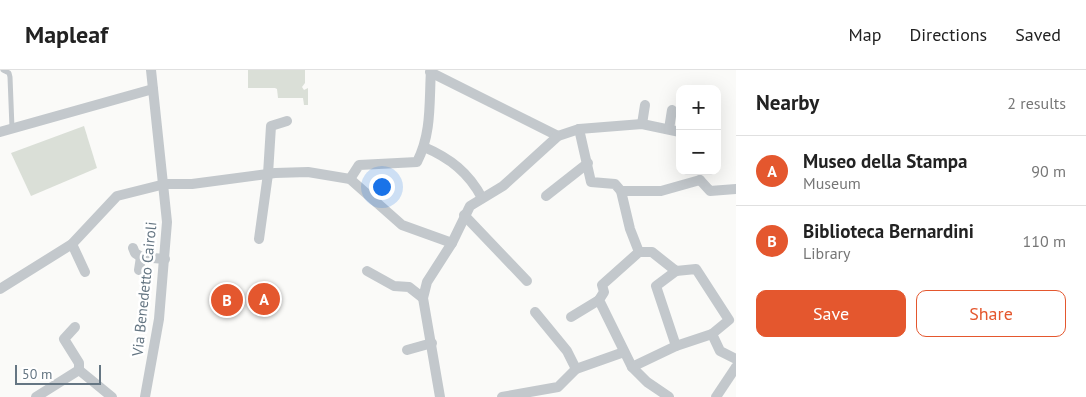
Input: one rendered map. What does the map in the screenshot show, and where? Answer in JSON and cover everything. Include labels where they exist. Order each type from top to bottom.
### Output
[{"type":"street","name":"Via Benedetto Cairoli","points":[[146,397],[159,319],[167,222],[165,184],[151,70]]},
{"type":"street","points":[[350,179],[359,165],[417,162],[424,148],[430,122],[431,71],[558,136]]},
{"type":"street","points":[[1,133],[153,89]]},
{"type":"street","points":[[642,124],[645,105]]},
{"type":"street","points":[[440,397],[423,298],[427,282],[452,243],[470,206],[503,186],[558,136],[579,130],[642,124],[675,131],[672,110]]},
{"type":"street","points":[[259,239],[268,174],[272,126],[287,121]]},
{"type":"street","points":[[579,130],[591,182],[616,184],[621,191],[630,229],[639,252]]},
{"type":"street","points":[[424,148],[455,164],[470,178],[482,198]]},
{"type":"street","points":[[546,196],[588,163]]},
{"type":"street","points":[[0,288],[72,244],[117,196],[165,184],[192,184],[268,174],[308,172],[350,179],[402,225],[452,243]]},
{"type":"street","points":[[621,191],[661,191],[700,176],[710,191],[736,189]]},
{"type":"street","points":[[464,215],[527,281]]},
{"type":"street","points":[[72,244],[85,272]]},
{"type":"street","points":[[133,248],[135,253],[141,256],[165,259]]},
{"type":"street","points":[[571,317],[599,300],[604,292],[602,286],[639,252],[652,252],[676,271]]},
{"type":"street","points":[[139,270],[141,256]]},
{"type":"street","points":[[632,367],[676,346],[712,334],[729,320],[696,269],[676,271],[656,286],[676,346]]},
{"type":"street","points":[[367,271],[394,286],[409,287],[423,298]]},
{"type":"street","points":[[599,300],[632,367],[647,382],[669,397]]},
{"type":"street","points":[[535,312],[567,351],[576,369]]},
{"type":"street","points":[[75,327],[64,339],[79,363],[79,370]]},
{"type":"street","points":[[712,334],[720,351],[736,360]]},
{"type":"street","points":[[407,350],[432,343]]},
{"type":"street","points":[[502,397],[558,392],[576,369],[624,352]]},
{"type":"street","points":[[717,397],[736,367]]},
{"type":"street","points":[[36,397],[79,370]]},
{"type":"street","points":[[79,370],[112,397]]},
{"type":"lane","points":[[3,70],[9,72],[10,77],[12,129]]},
{"type":"shaded area","points":[[248,70],[305,70],[305,83],[302,87],[304,90],[308,88],[308,105],[304,105],[303,98],[278,98],[277,89],[275,88],[248,88]]},
{"type":"shaded area","points":[[84,126],[97,168],[31,196],[11,153]]},
{"type":"place","name":"Museo della Stampa","points":[[264,299]]},
{"type":"place","name":"Biblioteca Bernardini","points":[[227,300]]}]
